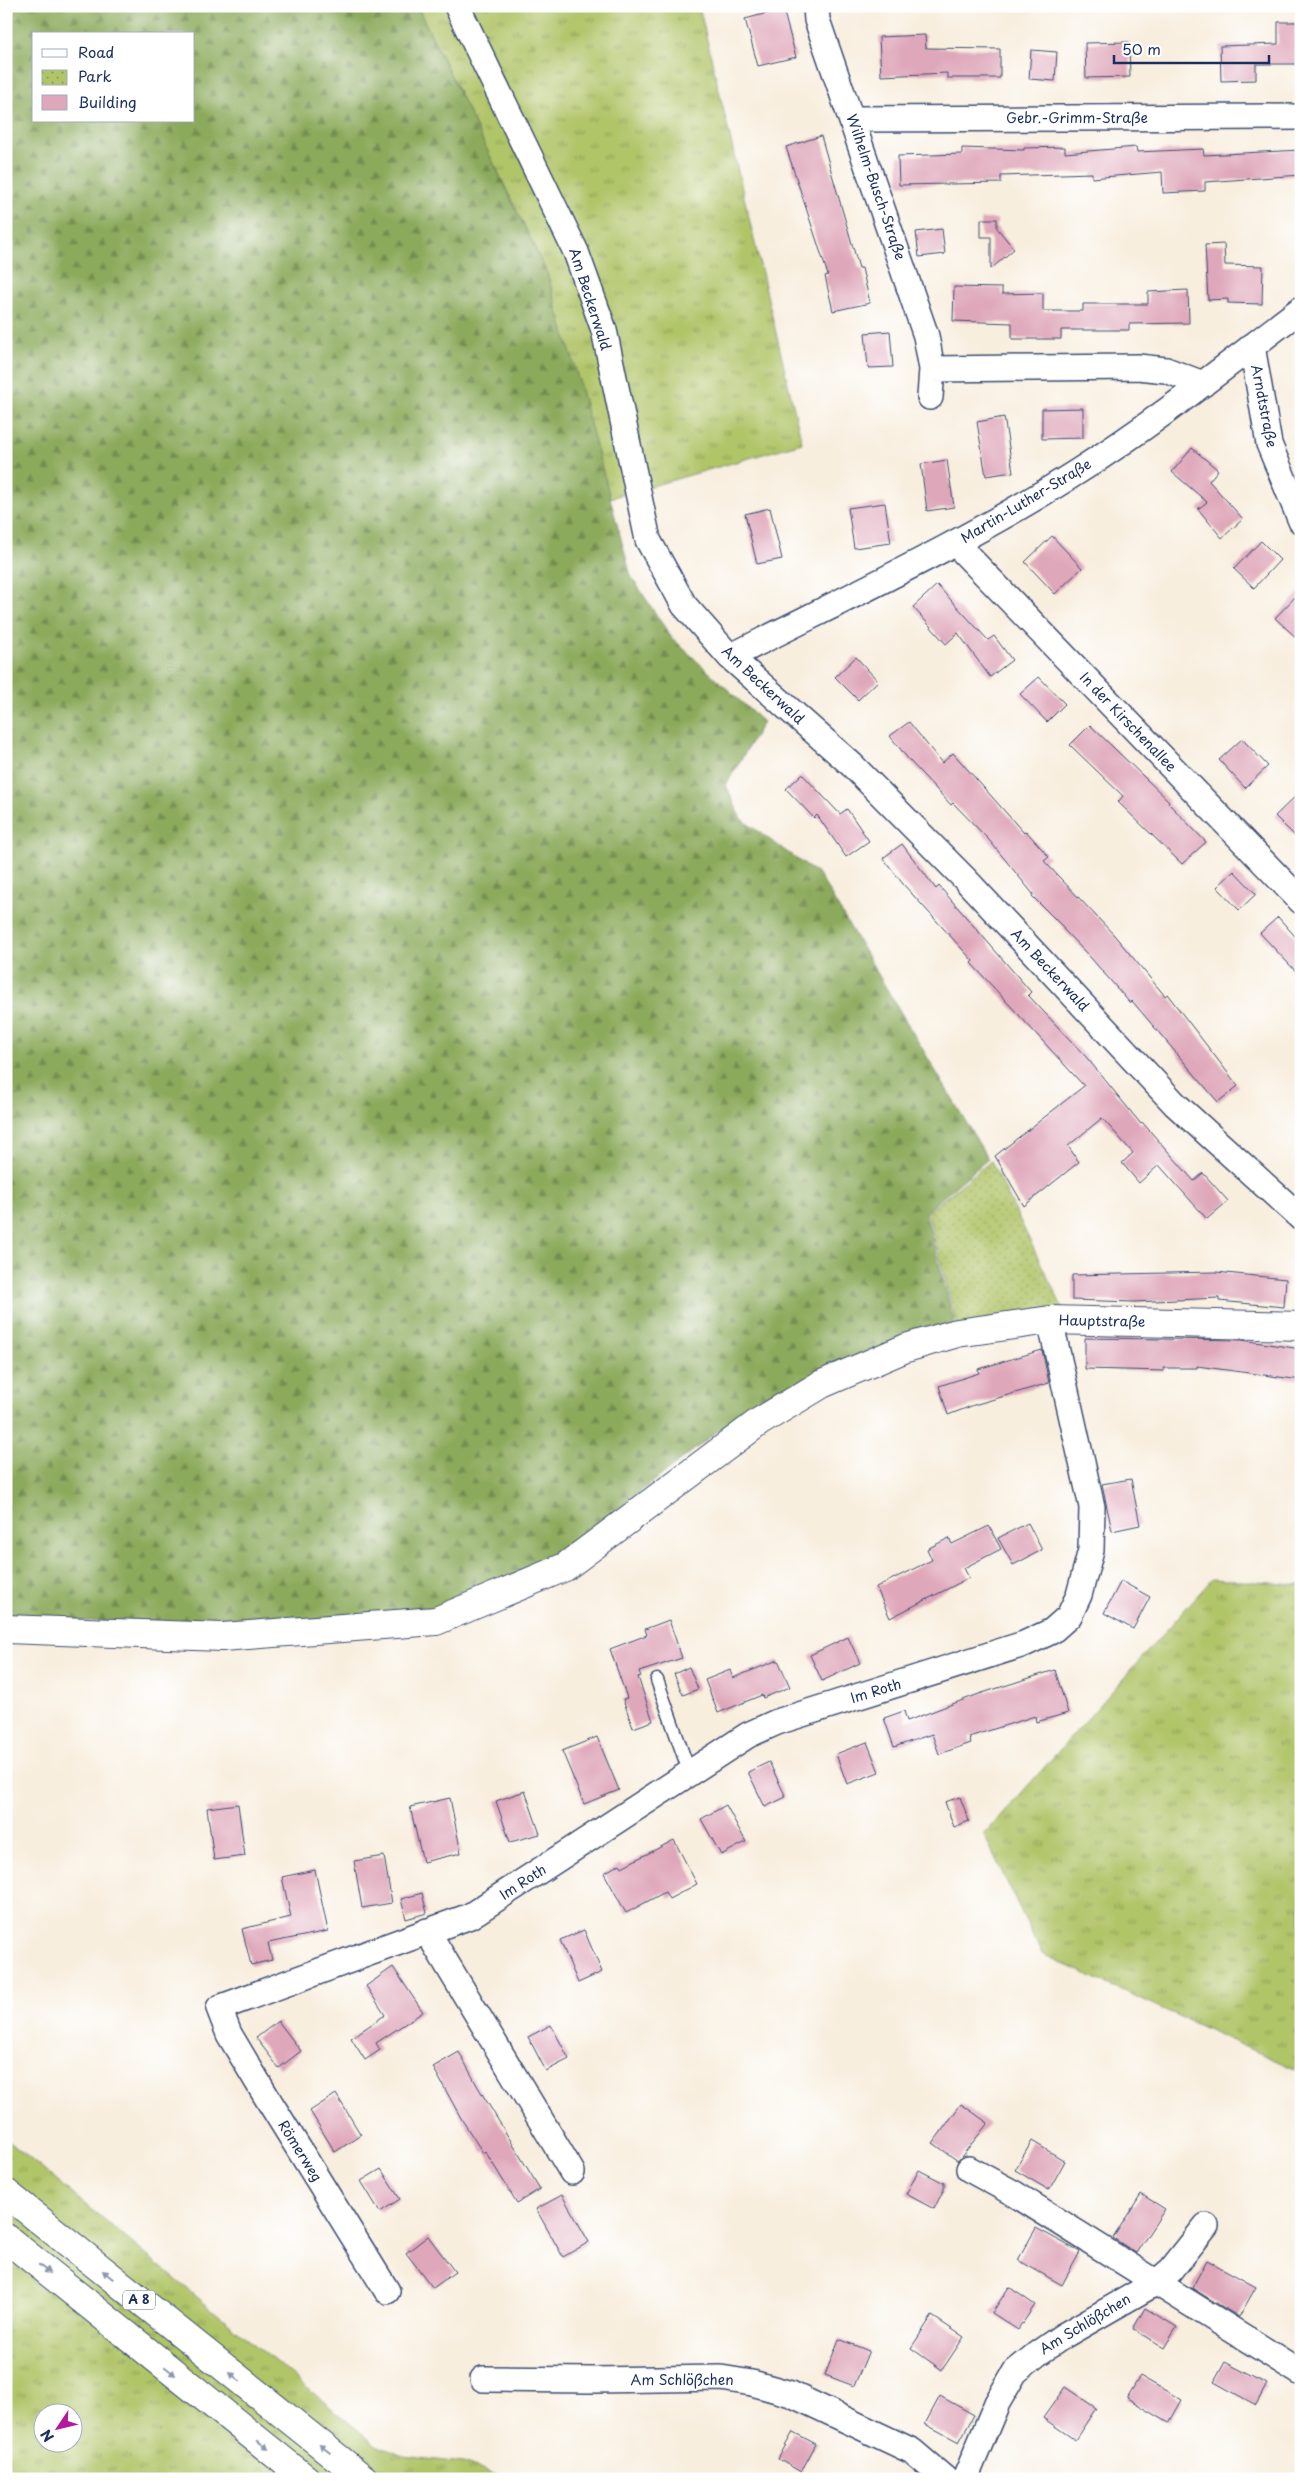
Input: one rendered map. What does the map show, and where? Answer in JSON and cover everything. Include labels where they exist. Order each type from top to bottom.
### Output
[{"type":"main road","name":"Hauptstraße","points":[[6,1629],[222,1637],[436,1621],[565,1567],[759,1422],[822,1384],[906,1348],[957,1333],[1050,1320],[1301,1326]]},
{"type":"main road","name":"A 8","points":[[6,2193],[364,2479]]},
{"type":"main road","name":"A 8","points":[[6,2238],[224,2416],[306,2479]]},
{"type":"street","name":"Am Beckerwald","points":[[457,6],[576,252],[604,330],[648,540],[684,605],[730,657],[852,765],[965,879],[1175,1104],[1301,1218]]},
{"type":"street","name":"Wilhelm-Busch-Straße","points":[[816,6],[818,20],[926,336],[932,369],[930,397]]},
{"type":"street","name":"Gebr.-Grimm-Straße","points":[[853,118],[1301,117]]},
{"type":"street","name":"Martin-Luther-Straße","points":[[730,657],[955,543],[1078,472],[1203,384],[1301,309]]},
{"type":"street","name":"Arndtstraße","points":[[1252,346],[1269,444],[1301,520]]},
{"type":"street","points":[[932,369],[1138,367],[1166,370],[1203,384]]},
{"type":"street","name":"In der Kirschenallee","points":[[955,543],[1301,900]]},
{"type":"street","name":"Im Roth","points":[[219,2008],[470,1916],[748,1735],[776,1722],[1024,1644],[1052,1631],[1069,1616],[1080,1595],[1091,1550],[1092,1506],[1050,1320]]},
{"type":"street","points":[[427,1931],[572,2172]]},
{"type":"street","name":"Römerweg","points":[[219,2008],[229,2034],[387,2291]]},
{"type":"street","points":[[969,2168],[1015,2194],[1301,2373]]},
{"type":"street","name":"Am Schlößchen","points":[[965,2479],[998,2403],[1015,2372],[1036,2354],[1063,2336],[1157,2282],[1171,2270],[1206,2226]]},
{"type":"street","name":"Am Schlößchen","points":[[483,2379],[722,2378],[752,2383],[791,2394],[912,2451],[945,2479]]},
{"type":"lane","points":[[657,1680],[690,1774]]},
{"type":"green space","points":[[16,6],[417,6],[547,273],[577,375],[631,576],[671,637],[763,722],[726,785],[741,819],[819,875],[988,1159],[925,1212],[957,1331],[901,1343],[750,1406],[556,1558],[433,1617],[235,1625],[6,1619],[6,24]]},
{"type":"green space","points":[[417,6],[699,6],[802,443],[610,498],[547,273]]},
{"type":"green space","points":[[991,1161],[1066,1315],[959,1331],[927,1212]]},
{"type":"green space","points":[[1212,1579],[1301,1585],[1301,2072],[1042,1954],[984,1835]]},
{"type":"green space","points":[[6,2139],[376,2445],[403,2456],[463,2463],[507,2479],[6,2479]]},
{"type":"building","points":[[783,9],[796,57],[758,66],[745,19]]},
{"type":"building","points":[[1278,22],[1300,22],[1301,64],[1256,64],[1256,80],[1221,81],[1220,46],[1278,44]]},
{"type":"building","points":[[925,35],[926,48],[1000,49],[1000,78],[947,78],[947,73],[881,76],[879,37]]},
{"type":"building","points":[[1129,42],[1130,77],[1086,78],[1085,43]]},
{"type":"building","points":[[1031,50],[1057,52],[1055,81],[1029,79]]},
{"type":"building","points":[[821,136],[859,268],[862,268],[870,303],[833,311],[825,276],[828,275],[786,147]]},
{"type":"building","points":[[1065,147],[1065,153],[1136,147],[1137,152],[1203,149],[1204,155],[1301,150],[1301,175],[1205,182],[1205,191],[1163,193],[1162,172],[1092,178],[1092,173],[1001,176],[1001,183],[899,185],[898,156],[962,154],[962,148],[1024,150],[1024,148]]},
{"type":"building","points":[[981,219],[997,219],[997,228],[1014,249],[991,269],[991,237],[981,237]]},
{"type":"building","points":[[942,229],[945,254],[919,257],[916,232]]},
{"type":"building","points":[[1224,244],[1225,265],[1263,266],[1262,304],[1228,303],[1228,299],[1208,300],[1205,245]]},
{"type":"building","points":[[954,287],[1002,288],[1002,294],[1043,293],[1043,311],[1083,311],[1083,304],[1148,304],[1148,292],[1188,290],[1189,323],[1129,324],[1129,330],[1061,330],[1061,339],[1012,339],[1012,323],[953,321]]},
{"type":"building","points":[[890,331],[893,367],[868,368],[865,333]]},
{"type":"building","points":[[1083,408],[1083,438],[1042,439],[1042,409]]},
{"type":"building","points":[[1004,417],[1013,472],[986,476],[977,422]]},
{"type":"building","points":[[1192,448],[1218,470],[1209,481],[1243,519],[1222,538],[1198,509],[1207,502],[1172,472]]},
{"type":"building","points":[[947,460],[954,507],[927,511],[921,464]]},
{"type":"building","points":[[885,503],[891,543],[854,548],[848,508]]},
{"type":"building","points":[[770,508],[782,559],[757,564],[745,514]]},
{"type":"building","points":[[1052,536],[1082,568],[1055,594],[1025,562]]},
{"type":"building","points":[[1261,541],[1280,560],[1254,588],[1234,569]]},
{"type":"building","points":[[937,585],[988,640],[994,636],[1012,660],[990,677],[958,633],[946,644],[913,607]]},
{"type":"building","points":[[1301,591],[1301,642],[1275,618]]},
{"type":"building","points":[[856,657],[878,681],[858,700],[835,677]]},
{"type":"building","points":[[1039,677],[1065,704],[1047,722],[1020,694]]},
{"type":"building","points":[[909,722],[942,763],[953,753],[1024,833],[1026,831],[1049,857],[1044,861],[1114,935],[1165,996],[1167,994],[1238,1086],[1218,1102],[1132,1001],[1130,1003],[1064,928],[1032,896],[1033,894],[989,840],[953,803],[951,805],[909,760],[890,736]]},
{"type":"building","points":[[1090,725],[1169,801],[1168,803],[1206,842],[1182,864],[1118,802],[1123,796],[1070,745]]},
{"type":"building","points":[[1242,739],[1268,766],[1245,788],[1219,760]]},
{"type":"building","points":[[802,774],[840,814],[847,809],[869,841],[846,857],[817,815],[814,818],[786,789]]},
{"type":"building","points":[[1301,791],[1301,842],[1275,816]]},
{"type":"building","points":[[902,844],[936,889],[939,886],[1031,992],[1028,995],[1087,1058],[1141,1124],[1142,1122],[1194,1181],[1203,1173],[1228,1201],[1207,1219],[1159,1165],[1139,1183],[1122,1163],[1133,1153],[1102,1118],[1068,1146],[1079,1162],[1024,1206],[995,1156],[1084,1086],[971,963],[973,961],[903,884],[883,858]]},
{"type":"building","points":[[1234,871],[1256,894],[1239,910],[1217,887]]},
{"type":"building","points":[[1278,917],[1301,943],[1301,977],[1260,933]]},
{"type":"building","points":[[1216,1272],[1286,1279],[1284,1307],[1219,1301],[1219,1298],[1134,1302],[1072,1300],[1072,1275]]},
{"type":"building","points":[[1085,1338],[1242,1340],[1301,1349],[1301,1380],[1197,1366],[1197,1368],[1164,1368],[1164,1371],[1085,1369]]},
{"type":"building","points":[[1042,1350],[1049,1383],[974,1405],[948,1415],[939,1386],[979,1373],[978,1369]]},
{"type":"building","points":[[1131,1479],[1140,1525],[1112,1531],[1102,1484]]},
{"type":"building","points":[[1028,1523],[1042,1550],[1013,1565],[998,1538]]},
{"type":"building","points":[[989,1526],[1001,1549],[964,1568],[969,1578],[890,1618],[876,1587],[932,1560],[927,1549],[949,1538],[952,1544]]},
{"type":"building","points":[[1121,1581],[1150,1597],[1133,1629],[1104,1613]]},
{"type":"building","points":[[669,1620],[682,1658],[639,1672],[641,1676],[638,1677],[653,1721],[633,1728],[623,1699],[627,1698],[610,1649],[647,1635],[645,1629]]},
{"type":"building","points":[[848,1637],[860,1663],[822,1681],[810,1655]]},
{"type":"building","points":[[778,1660],[790,1687],[763,1698],[762,1695],[718,1713],[705,1680],[730,1670],[733,1678]]},
{"type":"building","points":[[689,1667],[698,1689],[683,1695],[674,1674]]},
{"type":"building","points":[[1055,1670],[1068,1713],[1036,1722],[1035,1716],[969,1737],[971,1743],[939,1754],[932,1734],[894,1747],[884,1718],[904,1711],[907,1721],[979,1694]]},
{"type":"building","points":[[597,1737],[619,1790],[584,1804],[562,1751]]},
{"type":"building","points":[[867,1742],[879,1772],[847,1784],[836,1754]]},
{"type":"building","points":[[769,1762],[786,1797],[765,1807],[748,1772]]},
{"type":"building","points":[[525,1791],[540,1834],[510,1842],[496,1801]]},
{"type":"building","points":[[960,1797],[969,1821],[954,1827],[945,1802]]},
{"type":"building","points":[[450,1798],[461,1853],[423,1862],[410,1807]]},
{"type":"building","points":[[238,1804],[245,1856],[214,1860],[207,1808]]},
{"type":"building","points":[[726,1805],[746,1842],[721,1855],[701,1819]]},
{"type":"building","points":[[674,1840],[697,1884],[669,1899],[665,1892],[626,1913],[604,1873],[620,1864],[622,1867]]},
{"type":"building","points":[[384,1856],[392,1903],[362,1908],[354,1861]]},
{"type":"building","points":[[315,1870],[328,1931],[268,1943],[272,1960],[251,1965],[242,1929],[291,1917],[282,1877]]},
{"type":"building","points":[[422,1893],[427,1913],[406,1919],[401,1899]]},
{"type":"building","points":[[584,1930],[602,1972],[578,1983],[560,1940]]},
{"type":"building","points":[[393,1967],[423,2012],[376,2043],[380,2050],[365,2060],[351,2038],[385,2015],[366,1986]]},
{"type":"building","points":[[278,2021],[301,2051],[279,2068],[256,2038]]},
{"type":"building","points":[[551,2025],[569,2059],[546,2071],[528,2037]]},
{"type":"building","points":[[459,2052],[540,2189],[517,2203],[485,2151],[483,2153],[462,2120],[433,2067]]},
{"type":"building","points":[[336,2094],[361,2135],[335,2152],[310,2111]]},
{"type":"building","points":[[961,2104],[988,2123],[958,2161],[933,2143]]},
{"type":"building","points":[[1032,2141],[1065,2161],[1049,2190],[1015,2170]]},
{"type":"building","points":[[381,2169],[400,2199],[380,2212],[361,2181]]},
{"type":"building","points":[[919,2170],[944,2183],[944,2189],[934,2209],[906,2194]]},
{"type":"building","points":[[1141,2194],[1165,2209],[1136,2253],[1113,2238]]},
{"type":"building","points":[[562,2195],[589,2242],[563,2257],[536,2209]]},
{"type":"building","points":[[1036,2228],[1080,2252],[1062,2285],[1018,2260]]},
{"type":"building","points":[[428,2236],[455,2272],[433,2288],[406,2253]]},
{"type":"building","points":[[1207,2260],[1256,2287],[1239,2317],[1192,2288]]},
{"type":"building","points":[[1009,2287],[1035,2305],[1018,2330],[992,2313]]},
{"type":"building","points":[[1145,2308],[1177,2327],[1164,2348],[1133,2329]]},
{"type":"building","points":[[932,2316],[964,2337],[942,2370],[911,2348]]},
{"type":"building","points":[[839,2339],[869,2351],[854,2386],[825,2375]]},
{"type":"building","points":[[1225,2362],[1267,2384],[1256,2405],[1214,2382]]},
{"type":"building","points":[[1140,2376],[1182,2400],[1169,2423],[1127,2398]]},
{"type":"building","points":[[1065,2387],[1096,2408],[1075,2440],[1043,2418]]},
{"type":"building","points":[[940,2396],[974,2415],[959,2442],[925,2424]]},
{"type":"building","points":[[793,2432],[816,2444],[801,2472],[778,2459]]}]
